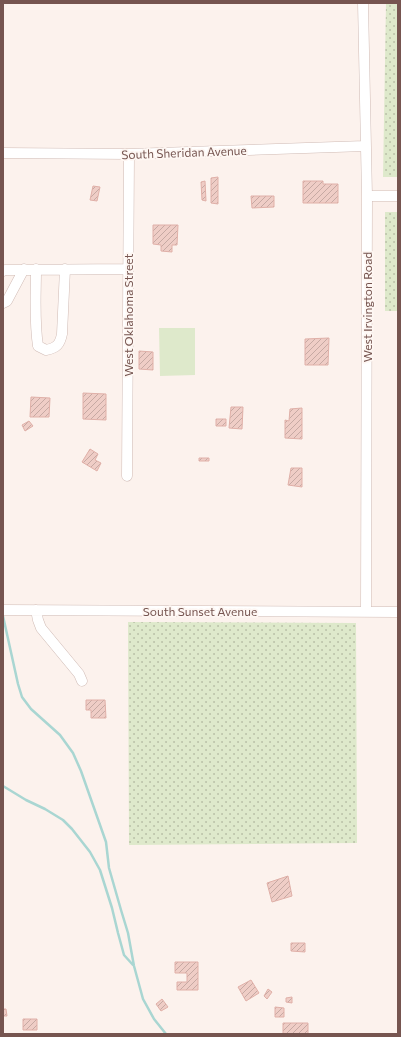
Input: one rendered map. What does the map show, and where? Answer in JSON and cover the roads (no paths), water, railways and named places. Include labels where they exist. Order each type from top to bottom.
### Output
[{"type":"street","name":"West Irvington Road","points":[[363,3],[367,196],[366,612]]},
{"type":"street","name":"South Sheridan Avenue","points":[[3,153],[129,154],[366,146]]},
{"type":"street","name":"West Oklahoma Street","points":[[127,476],[129,154]]},
{"type":"street","points":[[367,196],[398,196]]},
{"type":"street","points":[[3,271],[24,269],[128,269]]},
{"type":"street","points":[[3,303],[7,301],[24,269]]},
{"type":"street","points":[[36,269],[35,322],[38,346],[46,350],[54,348],[60,343],[62,334],[65,269]]},
{"type":"street","name":"South Sunset Avenue","points":[[3,610],[398,612]]},
{"type":"street","points":[[36,610],[41,628],[79,674],[82,681]]},
{"type":"waterway","points":[[3,616],[22,697],[31,709],[60,735],[73,753],[81,771],[106,842],[109,868],[128,933],[134,966],[143,999],[154,1019],[166,1034]]},
{"type":"waterway","points":[[3,786],[63,820],[90,852],[100,870],[112,908],[124,955],[133,965]]}]
